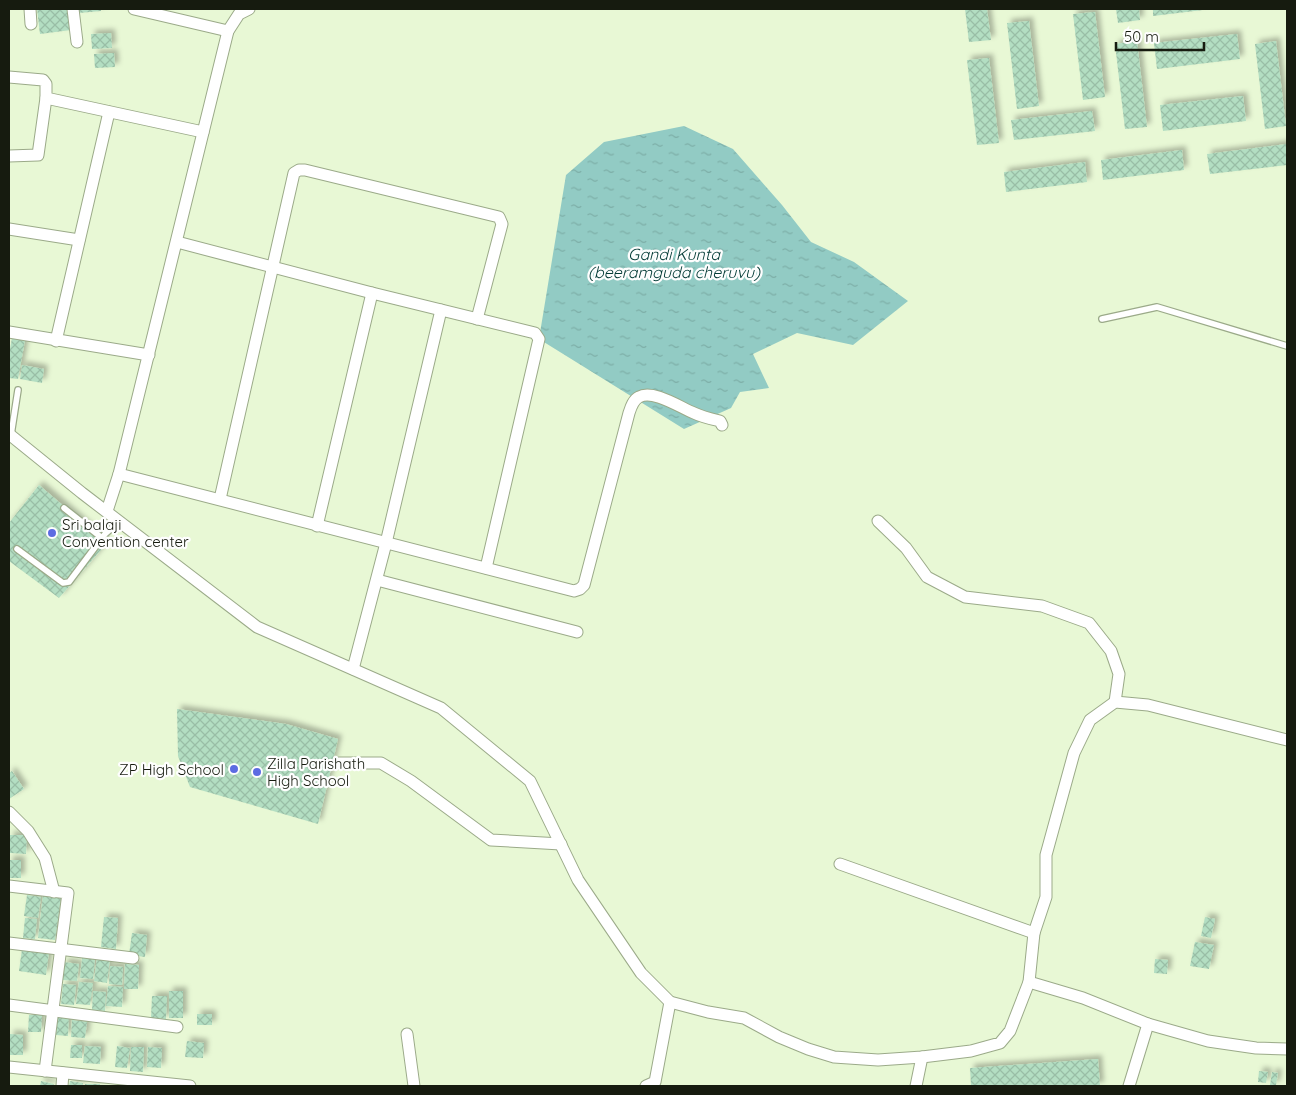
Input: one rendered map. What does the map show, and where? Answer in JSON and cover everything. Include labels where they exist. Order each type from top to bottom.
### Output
[{"type":"street","points":[[30,9],[31,24]]},
{"type":"street","points":[[74,9],[77,42]]},
{"type":"street","points":[[134,9],[228,31]]},
{"type":"street","points":[[107,511],[119,474],[149,355],[228,31],[239,14],[249,9]]},
{"type":"street","points":[[9,78],[43,80],[46,84],[46,98],[38,155],[9,156]]},
{"type":"street","points":[[46,98],[203,132]]},
{"type":"street","points":[[56,340],[109,112]]},
{"type":"street","points":[[220,499],[294,173],[299,170],[315,172],[498,217],[502,224],[477,319]]},
{"type":"street","points":[[9,229],[79,240]]},
{"type":"street","points":[[177,242],[372,294],[535,333],[539,339],[486,568]]},
{"type":"street","points":[[317,526],[372,294]]},
{"type":"street","points":[[353,669],[377,580],[441,310]]},
{"type":"street","points":[[9,332],[149,355]]},
{"type":"street","points":[[119,474],[574,591],[584,585],[629,413],[637,398],[649,395],[656,397],[679,405],[694,414],[720,422],[722,426]]},
{"type":"street","points":[[10,435],[257,628],[441,708],[530,781],[578,880],[641,973],[670,1002],[708,1012],[744,1018],[779,1038],[808,1050],[834,1057],[878,1060],[922,1057],[971,1051],[1000,1043],[1010,1030],[1029,982],[1034,933],[1046,897],[1046,855],[1074,753],[1090,720],[1115,702],[1148,706],[1287,740]]},
{"type":"street","points":[[878,522],[906,548],[927,577],[965,597],[1042,606],[1089,623],[1111,651],[1119,674],[1115,702]]},
{"type":"street","points":[[377,580],[577,632]]},
{"type":"street","points":[[339,763],[381,763],[411,781],[491,840],[561,844]]},
{"type":"street","points":[[9,812],[28,831],[45,858],[54,892]]},
{"type":"street","points":[[840,864],[1034,933]]},
{"type":"street","points":[[9,886],[68,893],[46,1071]]},
{"type":"street","points":[[9,943],[133,958]]},
{"type":"street","points":[[1029,982],[1083,998],[1148,1024],[1208,1041],[1256,1048],[1287,1049]]},
{"type":"street","points":[[653,1085],[670,1002]]},
{"type":"street","points":[[9,1005],[177,1027]]},
{"type":"street","points":[[1129,1086],[1148,1024]]},
{"type":"street","points":[[407,1034],[414,1086]]},
{"type":"street","points":[[916,1086],[922,1057]]},
{"type":"street","points":[[9,1067],[63,1073],[105,1082],[190,1086]]},
{"type":"street","points":[[62,1086],[63,1073]]},
{"type":"lane","points":[[1102,318],[1157,307],[1287,346]]},
{"type":"lane","points":[[10,435],[18,390]]},
{"type":"lane","points":[[64,508],[102,538]]},
{"type":"lane","points":[[17,549],[63,583],[69,582],[102,538],[120,521]]},
{"type":"water","name":"Gandi Kunta (beeramguda cheruvu)","points":[[684,126],[733,149],[782,205],[811,242],[854,262],[908,301],[853,345],[797,333],[753,354],[769,388],[740,392],[731,408],[684,429],[539,339],[566,175],[604,142]]},
{"type":"building","points":[[37,9],[69,9],[71,30],[40,34]]},
{"type":"building","points":[[79,9],[101,9],[101,11],[79,13]]},
{"type":"building","points":[[965,9],[987,9],[991,40],[969,42]]},
{"type":"building","points":[[1116,9],[1139,9],[1140,20],[1118,23]]},
{"type":"building","points":[[1153,9],[1203,9],[1203,10],[1153,16]]},
{"type":"building","points":[[1095,12],[1105,97],[1083,100],[1073,14]]},
{"type":"building","points":[[1029,21],[1039,106],[1017,109],[1007,23]]},
{"type":"building","points":[[111,33],[112,48],[92,49],[91,34]]},
{"type":"building","points":[[1237,34],[1240,59],[1157,69],[1154,43]]},
{"type":"building","points":[[1137,41],[1147,127],[1125,129],[1115,44]]},
{"type":"building","points":[[1276,41],[1286,126],[1265,129],[1255,44]]},
{"type":"building","points":[[114,53],[115,67],[95,68],[94,54]]},
{"type":"building","points":[[989,58],[999,143],[977,145],[967,60]]},
{"type":"building","points":[[1243,96],[1246,121],[1163,131],[1160,105]]},
{"type":"building","points":[[1092,111],[1095,131],[1014,140],[1011,120]]},
{"type":"building","points":[[1287,144],[1287,165],[1210,174],[1207,154]]},
{"type":"building","points":[[1182,150],[1184,170],[1103,180],[1101,160]]},
{"type":"building","points":[[1085,162],[1087,182],[1006,192],[1004,172]]},
{"type":"building","points":[[12,338],[25,340],[18,379],[9,378],[9,354]]},
{"type":"building","points":[[22,365],[44,369],[42,383],[20,379]]},
{"type":"building","name":"Sri balaji Convention center","points":[[39,485],[107,543],[59,598],[9,561],[9,523]]},
{"type":"building","name":"Zilla Parishath High School","points":[[177,709],[286,724],[338,739],[318,824],[190,787],[178,756]]},
{"type":"building","points":[[12,771],[24,789],[9,799],[9,773]]},
{"type":"building","points":[[10,835],[27,835],[26,854],[10,853]]},
{"type":"building","points":[[9,860],[21,860],[21,878],[9,878]]},
{"type":"building","points":[[27,895],[41,897],[38,918],[24,916]]},
{"type":"building","points":[[43,895],[61,897],[55,940],[38,938]]},
{"type":"building","points":[[104,917],[118,918],[116,949],[101,947]]},
{"type":"building","points":[[1205,917],[1215,919],[1211,938],[1201,936]]},
{"type":"building","points":[[25,918],[37,919],[35,939],[23,938]]},
{"type":"building","points":[[132,933],[147,935],[145,957],[129,955]]},
{"type":"building","points":[[1195,942],[1214,945],[1209,969],[1190,966]]},
{"type":"building","points":[[22,949],[49,952],[46,975],[19,971]]},
{"type":"building","points":[[97,957],[110,958],[107,983],[94,981]]},
{"type":"building","points":[[82,958],[95,959],[93,979],[80,978]]},
{"type":"building","points":[[1155,959],[1168,960],[1167,974],[1154,973]]},
{"type":"building","points":[[64,962],[79,964],[77,981],[62,980]]},
{"type":"building","points":[[125,964],[139,965],[138,989],[124,989]]},
{"type":"building","points":[[110,966],[123,967],[122,985],[109,984]]},
{"type":"building","points":[[79,982],[93,983],[90,1005],[76,1004]]},
{"type":"building","points":[[63,984],[76,985],[74,1005],[61,1004]]},
{"type":"building","points":[[108,986],[123,987],[122,1007],[106,1006]]},
{"type":"building","points":[[93,991],[106,992],[105,1011],[92,1010]]},
{"type":"building","points":[[169,991],[183,991],[183,1018],[169,1018]]},
{"type":"building","points":[[152,996],[167,996],[166,1019],[151,1018]]},
{"type":"building","points":[[57,1014],[69,1014],[68,1036],[56,1035]]},
{"type":"building","points":[[197,1014],[212,1014],[212,1025],[197,1025]]},
{"type":"building","points":[[29,1015],[42,1015],[41,1032],[28,1032]]},
{"type":"building","points":[[72,1020],[87,1022],[85,1038],[71,1037]]},
{"type":"building","points":[[10,1034],[23,1035],[23,1055],[10,1055]]},
{"type":"building","points":[[187,1041],[204,1043],[203,1058],[185,1057]]},
{"type":"building","points":[[71,1045],[82,1045],[82,1058],[70,1058]]},
{"type":"building","points":[[85,1046],[101,1047],[100,1064],[83,1063]]},
{"type":"building","points":[[117,1046],[130,1048],[127,1068],[115,1067]]},
{"type":"building","points":[[131,1047],[144,1047],[143,1072],[130,1071]]},
{"type":"building","points":[[148,1047],[162,1048],[161,1068],[147,1067]]},
{"type":"building","points":[[1098,1059],[1100,1086],[971,1086],[970,1068]]},
{"type":"building","points":[[1259,1071],[1268,1072],[1266,1083],[1258,1082]]},
{"type":"building","points":[[1272,1072],[1278,1073],[1276,1085],[1270,1085]]},
{"type":"building","points":[[41,1081],[54,1084],[53,1086],[40,1086]]},
{"type":"building","points":[[70,1081],[83,1083],[83,1086],[69,1086]]},
{"type":"building","points":[[85,1084],[100,1084],[100,1086],[85,1086]]},
{"type":"place","name":"Sri balaji Convention center","points":[[52,533]]},
{"type":"place","name":"ZP High School","points":[[234,769]]},
{"type":"place","name":"Zilla Parishath High School","points":[[257,772]]}]
